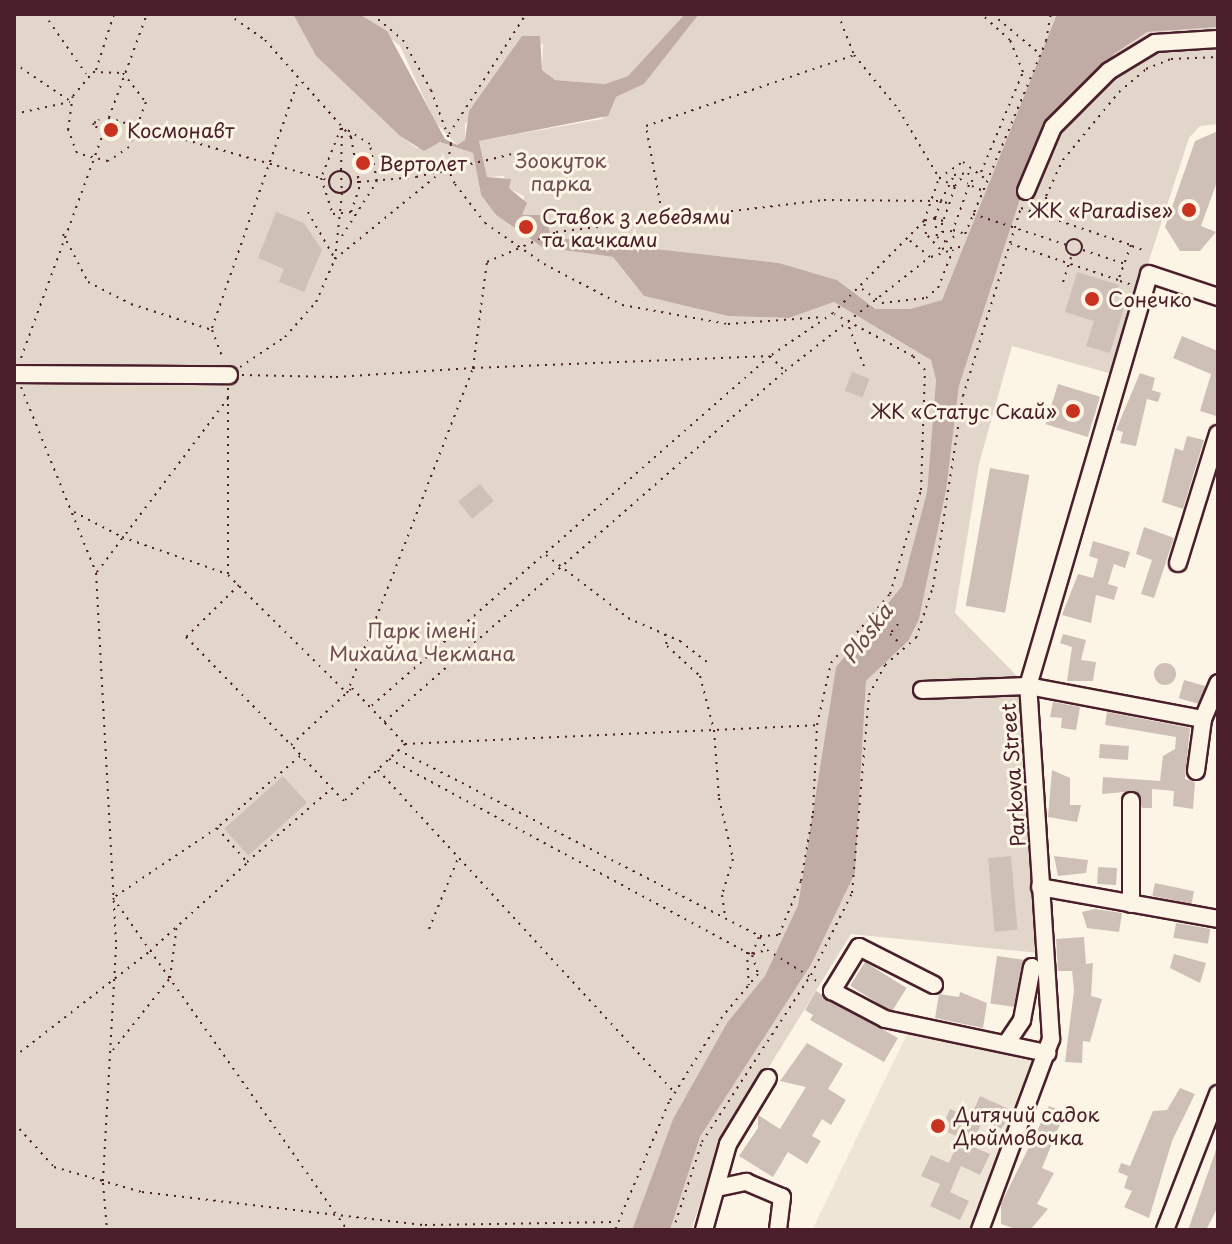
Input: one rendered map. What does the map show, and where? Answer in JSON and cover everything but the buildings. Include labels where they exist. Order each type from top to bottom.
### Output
[{"type":"street","points":[[1026,191],[1053,127],[1109,71],[1155,43],[1218,39]]},
{"type":"street","name":"Parkova Street","points":[[980,1230],[1051,1039],[1028,686],[1149,274],[1218,297]]},
{"type":"street","points":[[15,374],[103,369],[229,375]]},
{"type":"street","points":[[1178,563],[1218,434]]},
{"type":"street","points":[[1196,771],[1203,719],[1218,683]]},
{"type":"street","points":[[922,690],[1028,686],[1203,719]]},
{"type":"street","points":[[1131,801],[1131,904]]},
{"type":"street","points":[[1040,887],[1218,919]]},
{"type":"street","points":[[934,985],[859,947],[832,991],[885,1019],[1047,1053]]},
{"type":"street","points":[[1006,1044],[1022,1020],[1032,967]]},
{"type":"street","points":[[704,1230],[728,1144],[768,1078]]},
{"type":"street","points":[[1165,1230],[1218,1094]]},
{"type":"street","points":[[717,1188],[746,1182],[782,1197],[778,1230]]},
{"type":"path","points":[[44,14],[87,75]]},
{"type":"path","points":[[96,72],[114,14]]},
{"type":"path","points":[[107,1230],[103,1183],[115,978],[96,573],[15,374],[90,160],[147,14]]},
{"type":"path","points":[[228,14],[265,40],[342,127],[357,156],[359,182],[351,212],[342,216]]},
{"type":"path","points":[[372,14],[403,40],[448,135],[447,167],[485,223],[523,243],[544,264],[622,305],[728,324],[823,317]]},
{"type":"path","points":[[448,135],[526,14]]},
{"type":"path","points":[[838,14],[854,55],[899,110],[939,178],[955,187]]},
{"type":"path","points":[[981,14],[1010,40],[1023,72],[981,172]]},
{"type":"path","points":[[992,14],[1040,54]]},
{"type":"path","points":[[861,287],[877,300],[903,303],[934,293],[953,250],[960,247],[985,179],[1040,54],[1051,14]]},
{"type":"path","points":[[663,219],[646,126],[854,55]]},
{"type":"path","points":[[1047,216],[1046,196],[1063,160],[1119,92],[1146,69],[1171,59],[1218,57]]},
{"type":"path","points":[[14,63],[71,102]]},
{"type":"path","points":[[96,72],[123,73],[143,92],[146,111],[125,154],[90,160],[70,142],[71,102],[87,75],[96,72]]},
{"type":"path","points":[[228,575],[229,375],[212,330],[299,80]]},
{"type":"path","points":[[14,114],[71,102]]},
{"type":"path","points":[[106,118],[321,178],[330,181],[342,193]]},
{"type":"path","points":[[96,123],[114,129],[117,122]]},
{"type":"path","points":[[229,375],[301,321],[335,259],[342,216],[342,127]]},
{"type":"path","points":[[342,127],[327,152],[321,178],[327,203],[342,216]]},
{"type":"path","points":[[340,237],[359,217],[377,181],[370,144],[361,133],[342,127]]},
{"type":"path","points":[[351,182],[377,181],[517,153]]},
{"type":"path","points":[[370,707],[770,356],[833,313],[856,293],[924,221],[939,178],[956,163],[981,172],[985,179]]},
{"type":"path","points":[[335,259],[447,167]]},
{"type":"path","points":[[330,181],[341,170]]},
{"type":"path","points":[[341,170],[351,182]]},
{"type":"path","points":[[959,232],[956,239],[941,241],[935,218],[947,184],[963,172],[972,176],[975,187]]},
{"type":"path","points":[[965,234],[953,230],[942,232],[949,203],[955,187],[963,178],[969,185],[981,190]]},
{"type":"path","points":[[342,193],[351,182]]},
{"type":"path","points":[[953,230],[969,185]]},
{"type":"path","points":[[347,693],[473,368],[487,262],[523,243],[556,232],[824,200],[933,198],[949,203]]},
{"type":"path","points":[[673,1230],[702,1142],[811,975],[852,893],[869,695],[885,665],[916,638],[933,587],[963,396],[1021,208],[1143,250]]},
{"type":"path","points":[[308,212],[335,259]]},
{"type":"path","points":[[973,214],[1067,245],[1076,240],[1081,228]]},
{"type":"path","points":[[924,221],[935,218],[943,221]]},
{"type":"path","points":[[924,221],[935,246],[954,249]]},
{"type":"path","points":[[63,234],[88,282],[131,304],[212,330]]},
{"type":"path","points":[[908,239],[930,257]]},
{"type":"path","points":[[1076,240],[1082,250],[1125,264]]},
{"type":"path","points":[[1011,244],[1118,280],[1131,245]]},
{"type":"path","points":[[1063,282],[1072,255],[1067,245]]},
{"type":"path","points":[[384,722],[785,371],[850,325],[930,257],[960,247]]},
{"type":"path","points":[[1072,255],[1082,250]]},
{"type":"path","points":[[398,750],[760,936],[779,935],[795,904],[813,813],[817,725],[831,663],[895,583],[921,490],[925,370],[913,356],[850,325],[833,313]]},
{"type":"path","points":[[850,325],[865,369]]},
{"type":"path","points":[[229,375],[336,377],[770,356],[785,371]]},
{"type":"path","points":[[96,573],[228,398]]},
{"type":"path","points":[[71,510],[122,537],[228,575],[347,693]]},
{"type":"path","points":[[545,554],[559,568],[628,618],[665,634],[709,664]]},
{"type":"path","points":[[240,584],[186,637],[344,801],[405,744],[817,725]]},
{"type":"path","points":[[898,624],[890,634],[902,645]]},
{"type":"path","points":[[665,634],[667,646],[700,676],[714,730],[719,798],[733,859],[722,895],[725,919]]},
{"type":"path","points":[[291,745],[352,688],[405,744]]},
{"type":"path","points":[[113,898],[217,828],[301,755]]},
{"type":"path","points":[[389,759],[752,955],[767,950]]},
{"type":"path","points":[[378,770],[460,855],[675,1093]]},
{"type":"path","points":[[217,828],[247,862],[332,788]]},
{"type":"path","points":[[429,929],[460,855]]},
{"type":"path","points":[[14,1057],[150,951],[247,863]]},
{"type":"path","points":[[113,898],[347,1230]]},
{"type":"path","points":[[111,1052],[170,978],[177,924]]},
{"type":"path","points":[[760,936],[767,950],[808,973]]},
{"type":"path","points":[[615,1230],[675,1093],[758,974],[752,955],[760,936]]},
{"type":"path","points":[[747,952],[749,986]]},
{"type":"path","points":[[14,1123],[54,1167],[103,1183],[425,1225],[617,1222]]},
{"type":"shaded area","name":"Дитячий садок Дюймовочка","points":[[908,1032],[1039,1060],[971,1230],[812,1230]]},
{"type":"green space","name":"Парк імені Михайла Чекмана","points":[[14,14],[293,14],[316,56],[400,136],[417,148],[440,142],[473,153],[481,195],[496,215],[542,247],[613,257],[644,296],[728,316],[789,318],[834,302],[931,360],[936,380],[927,492],[902,586],[836,667],[798,905],[765,977],[727,1023],[673,1119],[632,1230],[14,1230]]},
{"type":"green space","points":[[359,14],[685,14],[628,76],[605,84],[555,80],[542,70],[543,43],[465,124],[465,140],[457,145],[435,122],[400,46]]},
{"type":"green space","name":"Зоокуток парка","points":[[699,14],[1057,14],[942,300],[910,309],[877,309],[837,280],[779,263],[630,246],[616,235],[552,240],[522,215],[524,196],[508,188],[504,176],[487,177],[479,141],[602,119],[616,97],[644,84]]},
{"type":"green space","points":[[1218,27],[1218,124],[1200,126],[1189,138],[1112,374],[1012,346],[979,464],[955,613],[1019,678],[1039,953],[851,934],[719,1148],[691,1230],[670,1230],[700,1137],[812,963],[855,873],[866,681],[909,640],[919,619],[946,491],[959,386],[1031,164],[1113,54],[1147,32]]},
{"type":"water","name":"Ploska","points":[[293,14],[359,14],[387,31],[445,139],[457,145],[465,140],[469,111],[522,36],[540,36],[542,70],[555,80],[605,84],[628,76],[685,14],[699,14],[644,84],[616,97],[608,116],[479,141],[487,177],[511,179],[509,188],[527,203],[522,215],[545,215],[552,240],[616,235],[630,246],[779,263],[837,280],[876,309],[910,309],[942,300],[1057,14],[1218,14],[1218,27],[1147,32],[1114,54],[1031,165],[959,386],[946,491],[919,619],[909,640],[866,681],[855,873],[812,963],[700,1137],[670,1230],[632,1230],[673,1119],[727,1023],[765,976],[798,905],[836,667],[902,586],[927,492],[936,380],[931,360],[834,302],[789,318],[728,316],[644,296],[613,257],[542,247],[496,215],[481,195],[473,153],[440,142],[424,151],[400,136],[316,56]]},
{"type":"place","name":"Космонавт","points":[[111,130]]},
{"type":"place","name":"Вертолет","points":[[363,163]]},
{"type":"place","name":"ЖК «Paradise»","points":[[1189,210]]},
{"type":"place","name":"Ставок з лебедями та качками","points":[[526,227]]},
{"type":"place","name":"Cонечко","points":[[1092,299]]},
{"type":"place","name":"ЖК «Статус Скай»","points":[[1073,411]]},
{"type":"place","name":"Дитячий садок Дюймовочка","points":[[938,1126]]}]
